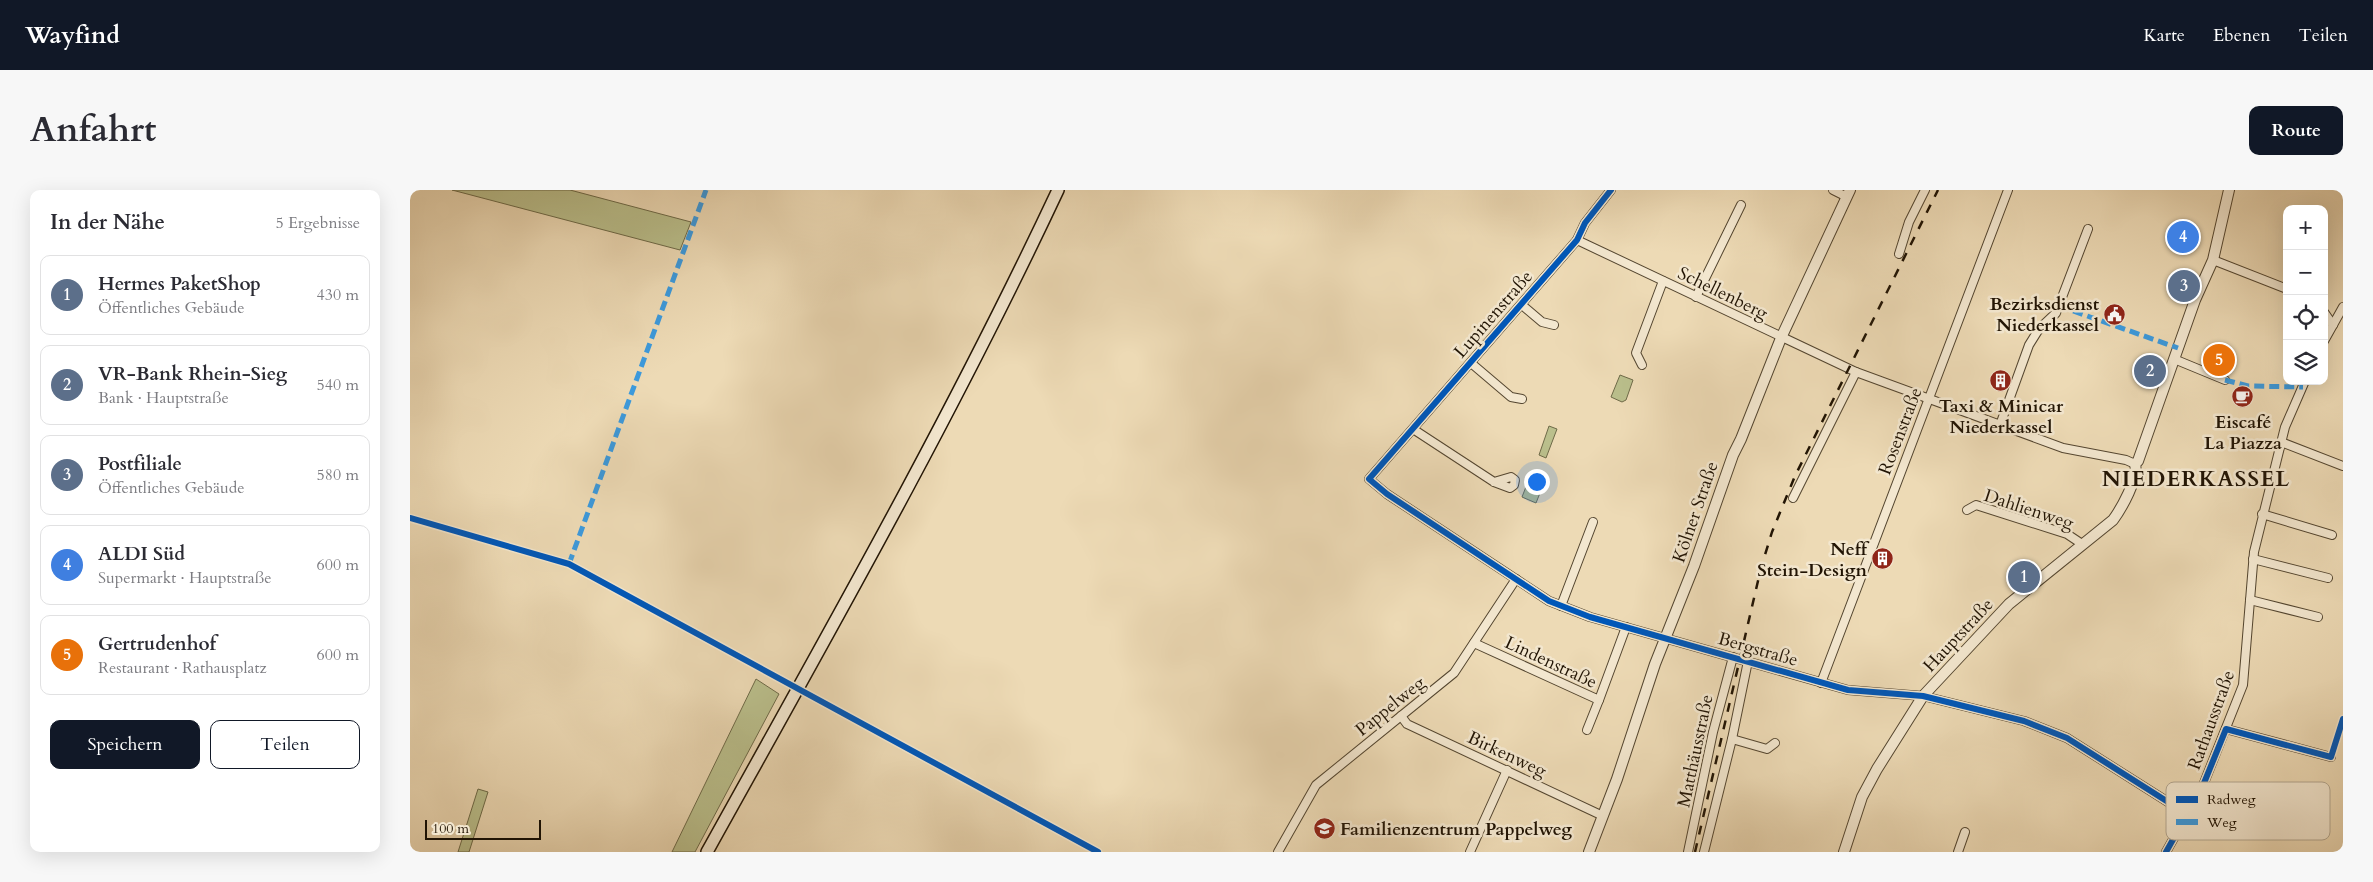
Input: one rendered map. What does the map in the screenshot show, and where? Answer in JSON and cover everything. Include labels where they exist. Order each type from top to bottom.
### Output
[{"type":"main road","points":[[707,852],[933,440],[1021,268],[1058,190]]},
{"type":"street","name":"Lupinenstraße","points":[[1392,454],[1577,240],[1585,223],[1611,190]]},
{"type":"street","points":[[1833,190],[1849,193]]},
{"type":"street","points":[[1899,254],[1909,222],[1925,190]]},
{"type":"street","name":"Rosenstraße","points":[[1821,683],[2008,190]]},
{"type":"street","name":"Hauptstraße","points":[[1844,852],[1862,797],[1877,769],[1923,696],[2010,604],[2113,520],[2123,506],[2135,473],[2134,464],[2138,461],[2174,359],[2213,260],[2229,190]]},
{"type":"street","name":"Kölner Straße","points":[[1589,852],[1655,664],[1733,455],[1742,439],[1782,338],[1849,193]]},
{"type":"street","points":[[1696,297],[1740,205]]},
{"type":"street","points":[[2000,425],[2028,345],[2039,329],[2056,313],[2088,229]]},
{"type":"street","name":"Schellenberg","points":[[1577,240],[1856,372],[2063,448],[2126,460],[2134,464]]},
{"type":"street","points":[[2213,260],[2283,287]]},
{"type":"street","points":[[1642,365],[1636,354],[1663,281]]},
{"type":"street","name":"Lupinenstraße","points":[[1522,304],[1542,322],[1554,324]]},
{"type":"street","points":[[2325,340],[2343,307]]},
{"type":"street","points":[[2328,318],[2333,325]]},
{"type":"street","points":[[2174,359],[2225,380]]},
{"type":"street","points":[[1471,363],[1511,397],[1522,399]]},
{"type":"street","points":[[1793,498],[1856,372]]},
{"type":"street","name":"Rathausstraße","points":[[2204,782],[2243,685],[2253,559],[2262,514],[2285,427],[2303,385]]},
{"type":"street","points":[[1413,429],[1494,482]]},
{"type":"street","points":[[2281,442],[2343,466]]},
{"type":"street","name":"Bergstraße","points":[[1392,454],[1369,479],[1387,494],[1549,601],[1666,638],[1848,690],[1923,696],[2024,721],[2067,738],[2166,801]]},
{"type":"street","name":"Dahlienweg","points":[[1967,510],[1976,505],[2067,534],[2082,544]]},
{"type":"street","points":[[2262,514],[2332,535]]},
{"type":"street","points":[[1561,606],[1594,522]]},
{"type":"street","points":[[2253,559],[2328,578]]},
{"type":"street","name":"Pappelweg","points":[[1278,852],[1316,786],[1454,674],[1516,579]]},
{"type":"street","points":[[2250,600],[2318,617]]},
{"type":"street","name":"Lindenstraße","points":[[1474,643],[1599,700],[1626,626]]},
{"type":"street","name":"Matthäusstraße","points":[[1688,852],[1713,732],[1733,657]]},
{"type":"street","points":[[1704,852],[1732,739],[1748,662]]},
{"type":"street","points":[[1587,730],[1599,700]]},
{"type":"street","name":"Birkenweg","points":[[1401,716],[1407,724],[1603,816]]},
{"type":"street","points":[[2226,729],[2331,757]]},
{"type":"street","points":[[1732,739],[1767,749],[1776,743]]},
{"type":"street","points":[[1470,852],[1507,770]]},
{"type":"street","points":[[1958,852],[1965,832]]},
{"type":"street","name":"Rathausstraße","points":[[2166,852],[2173,840]]},
{"type":"green space","points":[[452,190],[570,190],[691,222],[680,250]]},
{"type":"green space","points":[[1620,375],[1633,380],[1626,400],[1622,402],[1611,397]]},
{"type":"green space","points":[[1549,426],[1557,429],[1546,458],[1539,455]]},
{"type":"green space","points":[[1529,479],[1538,482],[1536,486],[1542,488],[1536,503],[1522,497]]},
{"type":"green space","points":[[756,679],[779,694],[695,852],[672,852]]},
{"type":"green space","points":[[478,789],[488,792],[469,852],[458,852]]},
{"type":"railway","points":[[1695,852],[1761,568],[1772,532],[1795,476],[1938,190]]},
{"type":"marked path","points":[[569,564],[706,190]]},
{"type":"marked path","points":[[2059,306],[2178,348]]},
{"type":"marked path","points":[[2225,380],[2248,386],[2303,387]]},
{"type":"cycle path","points":[[1611,190],[1585,223],[1577,240],[1369,479],[1387,494],[1549,601],[1590,617],[1848,690],[1923,696],[2024,721],[2067,738],[2166,801]]},
{"type":"cycle path","points":[[410,518],[569,564],[1098,852]]},
{"type":"cycle path","points":[[2204,782],[2226,729],[2331,757],[2343,719]]},
{"type":"cycle path","points":[[2166,852],[2173,840]]},
{"type":"place","name":"ALDI Süd","points":[[2183,237]]},
{"type":"place","name":"Postfiliale","points":[[2184,286]]},
{"type":"place","name":"Bezirksdienst Niederkassel","points":[[2115,314]]},
{"type":"place","name":"Gertrudenhof","points":[[2219,360]]},
{"type":"place","name":"VR-Bank Rhein-Sieg","points":[[2150,371]]},
{"type":"place","name":"Taxi & Minicar Niederkassel","points":[[2001,381]]},
{"type":"place","name":"Eiscafé La Piazza","points":[[2243,397]]},
{"type":"place","name":"Neff Stein-Design","points":[[1883,559]]},
{"type":"place","name":"Hermes PaketShop","points":[[2024,577]]},
{"type":"place","name":"Familienzentrum Pappelweg","points":[[1324,829]]},
{"type":"district","name":"NIEDERKASSEL","points":[[2196,478]]}]
